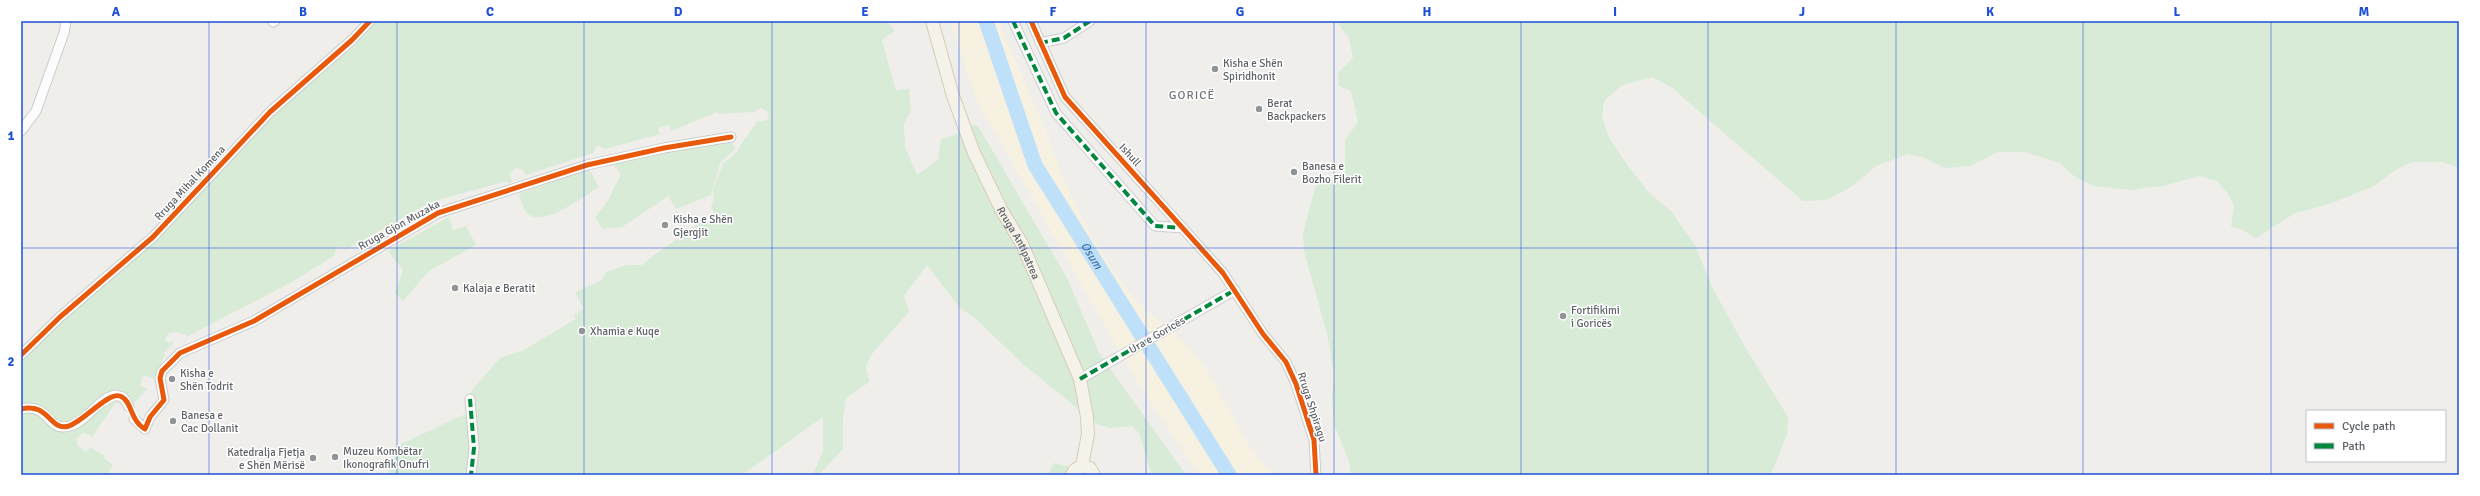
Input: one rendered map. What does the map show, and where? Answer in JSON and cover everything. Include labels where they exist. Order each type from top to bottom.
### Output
[{"type":"main road","name":"Rruga Antipatrea","points":[[932,21],[954,96],[978,164],[1022,244],[1080,380],[1088,417],[1088,434],[1092,472],[1075,470],[1072,475]]},
{"type":"street","points":[[21,131],[36,111],[64,33],[66,21]]},
{"type":"street","name":"Rruga Mihal Komena","points":[[21,355],[60,317],[152,237],[270,112],[352,40],[370,21]]},
{"type":"street","points":[[1013,21],[1045,94],[1056,114],[1074,136],[1155,226],[1183,228]]},
{"type":"street","name":"Ishull","points":[[1031,21],[1065,97],[1183,228],[1235,290]]},
{"type":"street","points":[[1040,43],[1064,38],[1090,21]]},
{"type":"street","name":"Rruga Gjon Muzaka","points":[[134,419],[145,429],[150,418],[164,400],[160,378],[162,371],[175,357],[254,321],[438,213],[587,165],[664,148],[731,137]]},
{"type":"street","name":"Ura e Goricës","points":[[1080,380],[1235,290]]},
{"type":"street","name":"Rruga Shpiragu","points":[[1235,290],[1262,334],[1291,371],[1314,440],[1316,475]]},
{"type":"street","points":[[21,409],[36,408],[45,413],[55,424],[64,427],[82,420],[110,397],[123,397],[130,407]]},
{"type":"street","points":[[470,399],[474,438],[471,475]]},
{"type":"green space","points":[[377,21],[887,21],[895,31],[882,40],[896,91],[909,88],[911,112],[904,123],[905,147],[917,175],[938,160],[941,139],[955,135],[970,125],[978,126],[1067,278],[1099,353],[1186,475],[1152,475],[1139,433],[1132,426],[1111,428],[1098,425],[1023,364],[974,317],[960,308],[927,265],[904,296],[909,312],[871,355],[866,367],[869,382],[846,398],[843,418],[843,449],[819,475],[813,475],[823,451],[823,417],[742,475],[391,474],[386,468],[401,444],[472,411],[468,395],[500,358],[524,350],[576,319],[574,315],[584,309],[575,292],[601,281],[606,272],[627,265],[642,265],[700,221],[706,223],[713,220],[715,215],[711,206],[714,200],[713,189],[723,164],[737,152],[743,141],[758,121],[765,121],[769,118],[767,111],[761,108],[754,112],[718,114],[717,112],[671,131],[669,125],[658,128],[660,134],[605,149],[597,145],[593,153],[526,175],[522,169],[515,168],[510,174],[512,182],[508,183],[507,181],[431,202],[345,250],[345,247],[337,247],[334,256],[290,283],[188,336],[178,332],[169,333],[165,339],[169,343],[172,340],[173,343],[166,352],[163,352],[165,354],[154,379],[144,375],[140,385],[147,389],[133,404],[126,407],[116,402],[92,437],[84,432],[76,439],[78,446],[86,452],[90,447],[105,456],[104,458],[113,465],[109,472],[113,475],[21,475],[21,361],[296,92],[349,50]]},
{"type":"green space","points":[[1336,21],[2459,21],[2459,167],[2441,162],[2412,162],[2397,169],[2374,186],[2332,203],[2295,213],[2256,238],[2243,230],[2231,226],[2234,206],[2228,194],[2217,181],[2199,176],[2167,185],[2131,190],[2094,186],[2075,177],[2060,163],[2025,152],[1998,152],[1969,166],[1945,168],[1922,157],[1908,154],[1876,166],[1851,187],[1827,200],[1803,201],[1671,87],[1652,77],[1622,85],[1604,101],[1602,118],[1610,139],[1628,166],[1650,194],[1671,211],[1695,245],[1712,287],[1745,347],[1788,417],[1787,435],[1771,474],[1351,475],[1349,461],[1334,424],[1332,397],[1334,376],[1328,337],[1304,251],[1303,233],[1317,181],[1345,176],[1345,140],[1358,122],[1351,91],[1339,86],[1338,73],[1353,58],[1349,38]]},
{"type":"green space","points":[[730,139],[735,149],[720,163],[711,195],[676,209],[668,196],[622,227],[603,229],[595,217],[607,202],[621,174],[610,162]]},
{"type":"green space","points":[[589,169],[599,187],[573,204],[552,214],[542,217],[533,216],[526,212],[518,194]]},
{"type":"green space","points":[[449,217],[453,230],[466,226],[476,245],[429,271],[403,301],[395,293],[403,270],[388,251]]},
{"type":"green space","points":[[1054,463],[1074,468],[1071,475],[1048,475]]},
{"type":"sand","points":[[950,21],[999,21],[1043,124],[1063,176],[1101,251],[1126,288],[1144,308],[1184,342],[1201,362],[1211,376],[1252,449],[1275,475],[1199,475],[1135,379],[977,101]]},
{"type":"waterway","name":"Osum","points":[[986,21],[1035,165],[1229,475]]},
{"type":"marked path","points":[[1013,21],[1056,113],[1155,226],[1183,228]]},
{"type":"marked path","points":[[1040,43],[1064,38],[1090,21]]},
{"type":"marked path","points":[[1080,379],[1235,290]]},
{"type":"marked path","points":[[470,399],[474,448],[471,475]]},
{"type":"cycle path","points":[[21,355],[60,317],[153,237],[270,112],[352,40],[370,21]]},
{"type":"cycle path","points":[[1031,21],[1065,97],[1223,273],[1263,334],[1286,362],[1296,384],[1314,440],[1316,475]]},
{"type":"cycle path","points":[[21,409],[31,408],[38,410],[44,413],[57,425],[62,427],[69,426],[82,419],[109,398],[120,396],[127,402],[136,421],[145,429],[150,417],[164,400],[160,378],[162,371],[180,353],[254,321],[438,213],[587,165],[664,148],[731,137]]},
{"type":"place","name":"Kisha e Shën Spiridhonit","points":[[1215,69]]},
{"type":"place","name":"Berat Backpackers","points":[[1259,109]]},
{"type":"place","name":"Banesa e Bozho Filerit","points":[[1294,172]]},
{"type":"place","name":"Kisha e Shën Gjergjit","points":[[665,225]]},
{"type":"place","name":"Kalaja e Beratit","points":[[455,288]]},
{"type":"place","name":"Fortifikimi i Goricës","points":[[1563,316]]},
{"type":"place","name":"Xhamia e Kuqe","points":[[582,331]]},
{"type":"place","name":"Kisha e Shën Todrit","points":[[172,379]]},
{"type":"place","name":"Banesa e Cac Dollanit","points":[[173,421]]},
{"type":"place","name":"Muzeu Kombëtar Ikonografik Onufri","points":[[335,457]]},
{"type":"place","name":"Katedralja Fjetja e Shën Mërisë","points":[[313,458]]},
{"type":"district","name":"GORICË","points":[[1192,95]]}]
